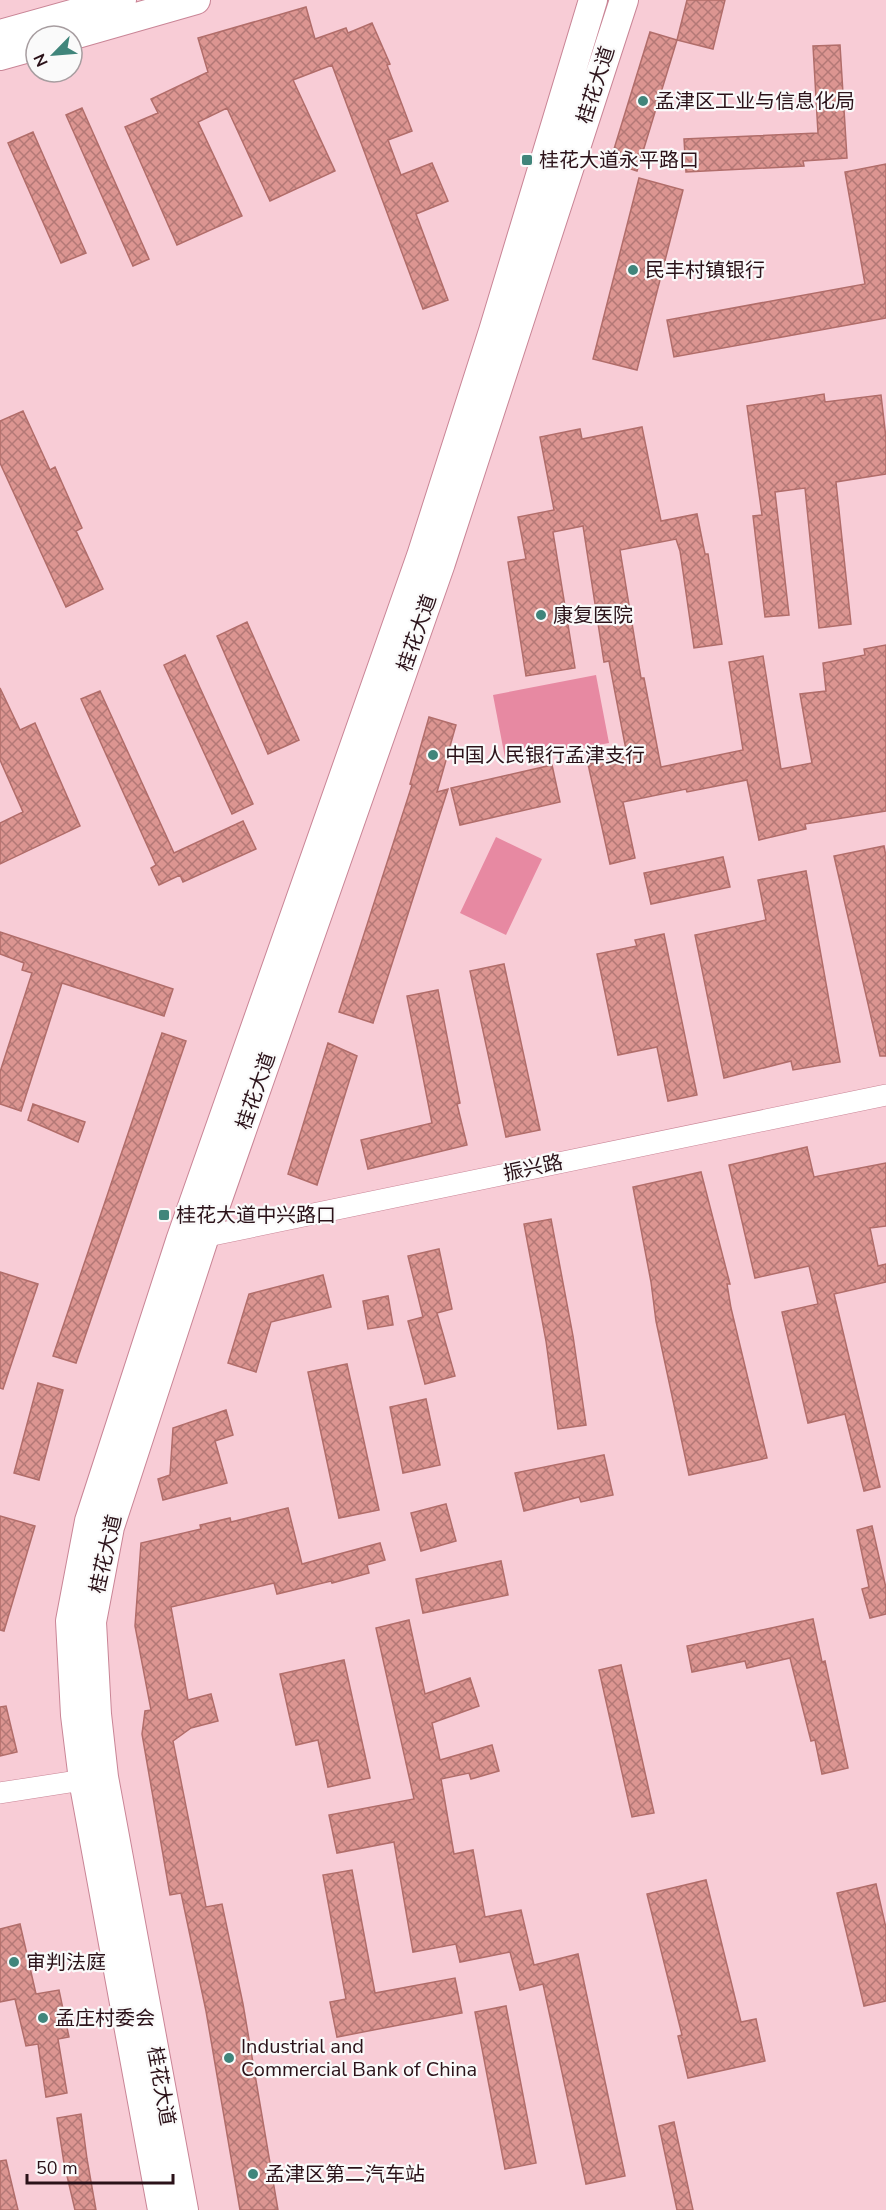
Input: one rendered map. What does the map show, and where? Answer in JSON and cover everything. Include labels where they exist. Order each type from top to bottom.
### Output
[{"type":"main road","points":[[0,34],[122,0]]},
{"type":"main road","points":[[84,32],[196,0]]},
{"type":"main road","name":"桂花大道","points":[[184,2210],[104,1777],[96,1714],[92,1622],[110,1527],[193,1239],[494,331],[593,0]]},
{"type":"main road","name":"桂花大道","points":[[162,2210],[82,1780],[75,1715],[70,1621],[89,1521],[445,552],[624,0]]},
{"type":"main road","points":[[0,56],[24,49]]},
{"type":"street","name":"振兴路","points":[[193,1239],[886,1095]]},
{"type":"street","points":[[0,1793],[82,1780]]},
{"type":"shaded area","points":[[596,675],[609,743],[506,763],[493,695]]},
{"type":"shaded area","points":[[496,837],[542,859],[506,935],[460,913]]},
{"type":"building","points":[[687,0],[725,0],[713,49],[677,40]]},
{"type":"building","points":[[306,7],[315,39],[346,28],[348,33],[372,23],[390,64],[387,65],[412,131],[388,140],[401,175],[432,163],[448,201],[416,214],[448,300],[423,309],[332,65],[293,80],[335,171],[270,201],[227,108],[198,122],[242,216],[177,245],[125,127],[158,113],[151,99],[208,72],[198,38]]},
{"type":"building","name":"孟津区工业与信息化局","points":[[650,32],[677,40],[637,171],[610,162]]},
{"type":"building","points":[[840,45],[847,158],[803,161],[804,166],[686,172],[684,139],[818,133],[813,46]]},
{"type":"building","points":[[82,108],[149,259],[133,266],[66,115]]},
{"type":"building","points":[[33,132],[86,253],[61,263],[8,143]]},
{"type":"building","points":[[886,164],[886,318],[674,357],[667,320],[865,284],[845,172]]},
{"type":"building","points":[[639,178],[683,190],[637,370],[593,359]]},
{"type":"building","points":[[824,394],[825,402],[881,395],[886,438],[886,474],[836,482],[851,624],[819,628],[805,488],[775,492],[789,615],[765,617],[753,516],[762,515],[747,406]]},
{"type":"building","points":[[23,411],[50,470],[55,467],[82,528],[76,531],[103,589],[66,607],[0,463],[0,421]]},
{"type":"building","points":[[642,427],[661,521],[697,514],[705,554],[708,554],[722,644],[694,648],[680,551],[676,539],[620,550],[641,678],[644,678],[661,767],[743,750],[729,662],[763,656],[781,769],[812,763],[800,694],[826,691],[823,663],[865,655],[864,649],[886,645],[886,811],[805,824],[806,829],[759,840],[747,780],[687,792],[686,789],[623,802],[635,858],[610,864],[588,764],[627,755],[609,661],[604,662],[583,526],[553,532],[575,668],[526,676],[508,562],[526,559],[518,517],[554,510],[540,437],[580,429],[582,439]]},
{"type":"building","points":[[247,622],[299,740],[268,754],[217,636]]},
{"type":"building","points":[[185,655],[253,804],[232,814],[164,665]]},
{"type":"building","points":[[0,688],[20,730],[35,723],[80,826],[0,864],[0,823],[23,812],[0,760]]},
{"type":"building","points":[[100,691],[174,853],[243,821],[256,849],[183,882],[180,875],[159,885],[151,868],[156,865],[81,699]]},
{"type":"building","points":[[429,717],[456,725],[437,792],[448,789],[373,1023],[339,1012],[412,785],[410,784]]},
{"type":"building","points":[[552,765],[560,802],[460,825],[451,788]]},
{"type":"building","points":[[884,846],[886,856],[886,1056],[880,1056],[834,856]]},
{"type":"building","points":[[723,857],[730,887],[651,904],[644,873]]},
{"type":"building","points":[[806,871],[840,1062],[793,1070],[791,1061],[724,1078],[695,935],[766,920],[758,880]]},
{"type":"building","points":[[0,932],[173,989],[164,1016],[62,983],[21,1111],[0,1104],[0,1072],[32,973],[22,970],[24,963],[0,954]]},
{"type":"building","points":[[664,934],[697,1095],[668,1101],[657,1047],[618,1055],[597,954],[637,946],[635,940]]},
{"type":"building","points":[[504,964],[540,1130],[506,1137],[470,971]]},
{"type":"building","points":[[438,990],[460,1103],[457,1104],[467,1145],[368,1169],[361,1140],[432,1123],[407,996]]},
{"type":"building","points":[[162,1033],[186,1041],[76,1363],[53,1356]]},
{"type":"building","points":[[328,1043],[357,1056],[317,1185],[288,1174]]},
{"type":"building","points":[[33,1104],[85,1122],[78,1142],[28,1120]]},
{"type":"building","points":[[807,1147],[814,1177],[886,1163],[886,1226],[870,1228],[878,1266],[886,1264],[886,1282],[834,1294],[880,1487],[864,1491],[845,1414],[808,1423],[782,1312],[818,1304],[809,1266],[755,1278],[729,1165]]},
{"type":"building","points":[[701,1172],[730,1284],[727,1284],[731,1308],[767,1458],[689,1475],[656,1321],[633,1187]]},
{"type":"building","points":[[551,1219],[573,1336],[586,1425],[558,1429],[546,1341],[524,1224]]},
{"type":"building","points":[[439,1249],[452,1309],[437,1313],[455,1376],[425,1384],[408,1321],[423,1317],[408,1256]]},
{"type":"building","points":[[0,1272],[38,1284],[3,1389],[0,1388]]},
{"type":"building","points":[[323,1275],[331,1307],[271,1322],[256,1372],[228,1363],[249,1294]]},
{"type":"building","points":[[388,1296],[393,1325],[368,1329],[363,1301]]},
{"type":"building","points":[[347,1364],[379,1510],[339,1518],[308,1372]]},
{"type":"building","points":[[38,1383],[63,1390],[39,1480],[14,1473]]},
{"type":"building","points":[[426,1399],[440,1465],[403,1473],[390,1407]]},
{"type":"building","points":[[226,1410],[233,1435],[215,1441],[227,1483],[163,1500],[158,1479],[170,1475],[173,1428]]},
{"type":"building","points":[[604,1455],[613,1495],[581,1502],[579,1497],[524,1511],[515,1473]]},
{"type":"building","points":[[446,1504],[456,1541],[421,1551],[411,1513]]},
{"type":"building","points":[[288,1508],[302,1564],[380,1543],[385,1560],[367,1565],[369,1573],[332,1583],[331,1581],[277,1594],[274,1583],[171,1607],[188,1700],[211,1694],[218,1721],[191,1728],[173,1741],[206,1907],[222,1904],[243,2004],[278,2210],[240,2210],[206,2011],[181,1893],[170,1895],[142,1734],[145,1711],[151,1710],[135,1626],[141,1543],[201,1529],[200,1525],[230,1518],[231,1522]]},
{"type":"building","points":[[0,1516],[35,1526],[4,1631],[0,1630]]},
{"type":"building","points":[[872,1526],[886,1588],[886,1614],[870,1618],[862,1589],[869,1587],[857,1530]]},
{"type":"building","points":[[501,1561],[508,1595],[423,1613],[416,1579]]},
{"type":"building","points":[[813,1619],[822,1662],[825,1661],[848,1768],[822,1774],[815,1740],[811,1741],[790,1658],[747,1668],[745,1661],[692,1672],[687,1646]]},
{"type":"building","points":[[409,1620],[425,1694],[470,1678],[479,1706],[432,1723],[440,1760],[492,1745],[499,1771],[471,1779],[469,1773],[441,1779],[454,1854],[473,1850],[485,1917],[521,1910],[534,1965],[578,1954],[625,2176],[586,2184],[543,1984],[520,1990],[510,1952],[460,1962],[456,1944],[413,1952],[394,1842],[337,1853],[329,1815],[414,1799],[376,1628]]},
{"type":"building","points":[[344,1660],[370,1778],[328,1787],[318,1740],[296,1745],[280,1674]]},
{"type":"building","points":[[621,1665],[654,1813],[632,1817],[599,1670]]},
{"type":"building","points":[[6,1706],[17,1752],[0,1756],[0,1707]]},
{"type":"building","points":[[352,1870],[375,1993],[455,1978],[462,2013],[337,2037],[330,2002],[346,1999],[323,1875]]},
{"type":"building","points":[[706,1880],[741,2022],[756,2019],[765,2061],[688,2078],[678,2036],[682,2035],[647,1894]]},
{"type":"building","points":[[876,1884],[886,1928],[886,2001],[864,2006],[837,1893]]},
{"type":"building","points":[[20,1924],[36,1994],[59,1990],[69,2037],[58,2039],[67,2093],[46,2097],[38,2044],[26,2046],[15,1999],[0,2002],[0,1929]]},
{"type":"building","points":[[506,2006],[536,2163],[505,2169],[475,2012]]},
{"type":"building","points":[[81,2114],[96,2210],[75,2210],[64,2163],[57,2118]]},
{"type":"building","points":[[674,2122],[693,2210],[677,2210],[659,2126]]},
{"type":"building","points":[[6,2160],[18,2210],[0,2210],[0,2161]]},
{"type":"place","name":"孟津区工业与信息化局","points":[[643,101]]},
{"type":"place","name":"桂花大道永平路口","points":[[527,160]]},
{"type":"place","name":"民丰村镇银行","points":[[633,270]]},
{"type":"place","name":"康复医院","points":[[541,615]]},
{"type":"place","name":"中国人民银行孟津支行","points":[[433,755]]},
{"type":"place","name":"桂花大道中兴路口","points":[[164,1215]]},
{"type":"place","name":"审判法庭","points":[[14,1962]]},
{"type":"place","name":"孟庄村委会","points":[[43,2018]]},
{"type":"place","name":"Industrial and Commercial Bank of China","points":[[229,2058]]},
{"type":"place","name":"孟津区第二汽车站","points":[[253,2174]]}]
